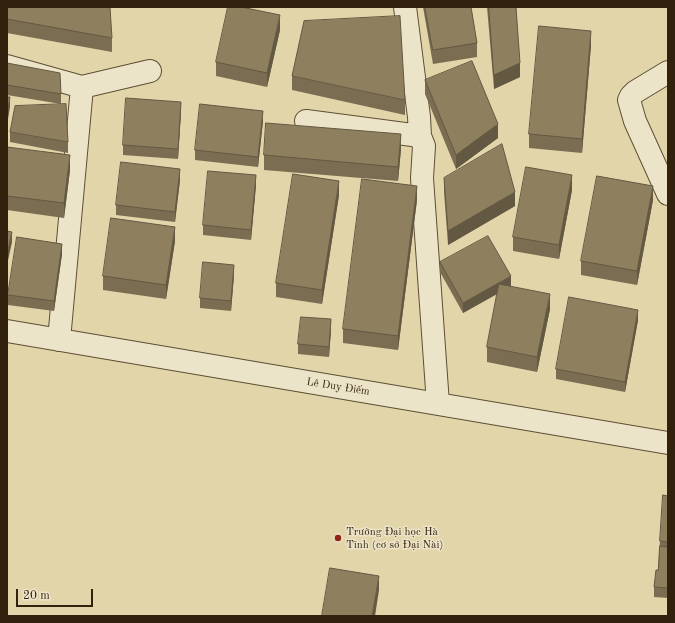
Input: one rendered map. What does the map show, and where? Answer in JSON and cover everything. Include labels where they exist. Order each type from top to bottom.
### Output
[{"type":"street","points":[[404,7],[419,117],[420,136],[424,146],[422,178],[438,404]]},
{"type":"street","points":[[7,66],[82,87],[150,70]]},
{"type":"street","points":[[668,72],[635,92],[629,100],[635,121],[668,194]]},
{"type":"street","points":[[59,340],[82,87]]},
{"type":"street","points":[[306,122],[420,136]]},
{"type":"street","name":"Lê Duy Điếm","points":[[7,331],[668,443]]},
{"type":"building","points":[[7,7],[110,7],[112,38],[7,19]]},
{"type":"building","points":[[228,7],[241,7],[280,15],[267,73],[216,62]]},
{"type":"building","points":[[425,7],[471,7],[477,43],[433,50]]},
{"type":"building","points":[[489,7],[516,7],[520,63],[494,75]]},
{"type":"building","points":[[400,16],[405,100],[292,76],[304,21]]},
{"type":"building","points":[[539,26],[591,31],[582,139],[529,134]]},
{"type":"building","points":[[472,61],[498,124],[456,155],[425,80]]},
{"type":"building","points":[[7,63],[60,73],[61,94],[7,85]]},
{"type":"building","points":[[7,97],[10,97],[7,115]]},
{"type":"building","points":[[126,98],[181,102],[178,149],[123,145]]},
{"type":"building","points":[[66,104],[68,142],[10,132],[15,106]]},
{"type":"building","points":[[200,104],[263,111],[258,157],[195,150]]},
{"type":"building","points":[[266,123],[401,134],[398,167],[264,155]]},
{"type":"building","points":[[502,144],[515,192],[448,231],[444,178]]},
{"type":"building","points":[[7,147],[70,155],[64,203],[7,196]]},
{"type":"building","points":[[121,162],[180,169],[175,212],[116,205]]},
{"type":"building","points":[[526,167],[572,175],[559,245],[513,237]]},
{"type":"building","points":[[208,171],[256,175],[251,230],[203,225]]},
{"type":"building","points":[[293,174],[339,181],[322,290],[276,283]]},
{"type":"building","points":[[597,176],[653,186],[637,271],[581,261]]},
{"type":"building","points":[[362,179],[417,186],[398,336],[343,329]]},
{"type":"building","points":[[111,218],[175,227],[166,285],[103,276]]},
{"type":"building","points":[[7,231],[12,232],[7,255]]},
{"type":"building","points":[[488,236],[511,276],[463,303],[440,262]]},
{"type":"building","points":[[17,237],[62,244],[54,301],[8,295]]},
{"type":"building","points":[[203,262],[234,265],[231,301],[200,298]]},
{"type":"building","points":[[499,284],[550,294],[537,357],[487,347]]},
{"type":"building","points":[[569,297],[638,310],[625,382],[556,369]]},
{"type":"building","points":[[301,317],[331,319],[329,347],[298,344]]},
{"type":"building","points":[[663,495],[668,496],[668,542],[660,541]]},
{"type":"building","points":[[660,546],[668,547],[668,588],[654,587],[656,570],[658,570]]},
{"type":"building","points":[[330,568],[379,576],[372,616],[322,616]]},
{"type":"place","name":"Trường Đại học Hà Tĩnh (cơ sở Đại Nài)","points":[[338,538]]}]
